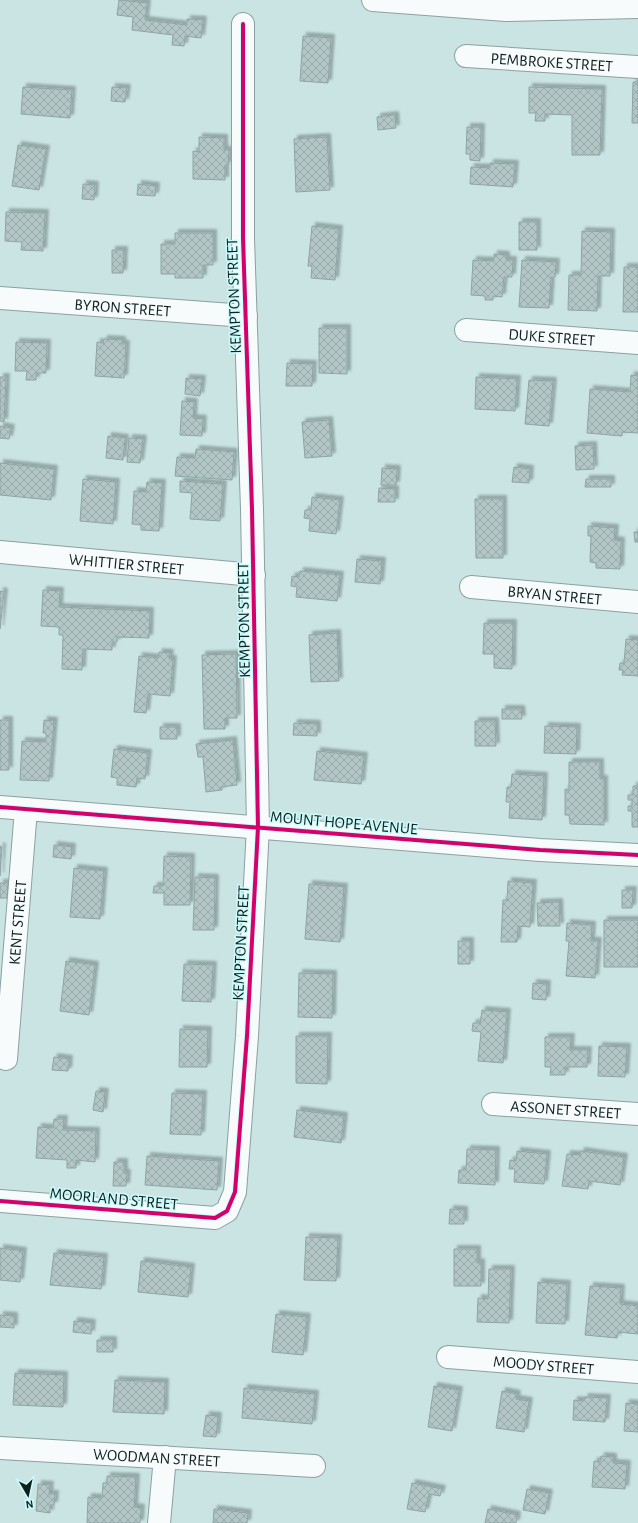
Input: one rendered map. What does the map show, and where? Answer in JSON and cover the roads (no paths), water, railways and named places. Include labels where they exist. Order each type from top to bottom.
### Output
[{"type":"street","points":[[373,0],[506,10],[638,7]]},
{"type":"street","name":"KEMPTON STREET","points":[[225,1212],[231,1204],[235,1192],[247,1036],[258,827],[254,575],[243,238],[243,24]]},
{"type":"street","name":"PEMBROKE STREET","points":[[466,56],[638,67]]},
{"type":"street","name":"BYRON STREET","points":[[0,298],[246,316]]},
{"type":"street","name":"DUKE STREET","points":[[466,330],[638,343]]},
{"type":"street","name":"WHITTIER STREET","points":[[0,552],[254,575]]},
{"type":"street","name":"BRYAN STREET","points":[[471,587],[638,602]]},
{"type":"street","name":"MOUNT HOPE AVENUE","points":[[0,807],[540,850],[638,855]]},
{"type":"street","name":"KENT STREET","points":[[6,1059],[26,809]]},
{"type":"street","name":"ASSONET STREET","points":[[493,1104],[638,1114]]},
{"type":"street","name":"MOORLAND STREET","points":[[0,1201],[209,1218],[215,1218],[225,1212]]},
{"type":"street","name":"MOODY STREET","points":[[448,1357],[638,1372]]},
{"type":"street","name":"WOODMAN STREET","points":[[0,1448],[314,1466]]},
{"type":"street","points":[[159,1523],[165,1457]]}]
